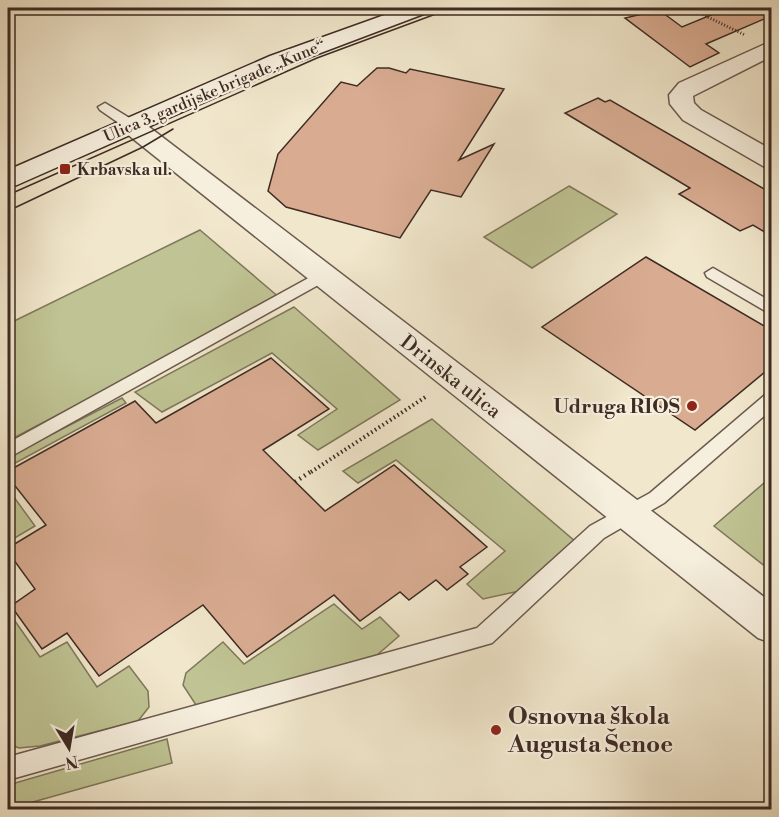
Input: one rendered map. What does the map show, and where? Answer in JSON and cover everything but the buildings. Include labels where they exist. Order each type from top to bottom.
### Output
[{"type":"street","name":"Ulica 3. gardijske brigade „Kune“","points":[[8,179],[318,45],[422,8]]},
{"type":"street","points":[[771,47],[687,88],[681,95],[682,104],[692,115],[771,161]]},
{"type":"street","name":"Drinska ulica","points":[[131,125],[771,626]]},
{"type":"lane","points":[[105,107],[131,125]]},
{"type":"lane","points":[[713,273],[771,310]]},
{"type":"lane","points":[[8,451],[323,275]]},
{"type":"lane","points":[[8,769],[484,636],[597,532],[657,498],[771,399]]},
{"type":"path","points":[[689,8],[771,47]]},
{"type":"path","points":[[295,482],[427,396]]},
{"type":"green space","points":[[569,186],[617,214],[532,268],[484,237]]},
{"type":"green space","points":[[200,230],[280,298],[8,441],[8,324]]},
{"type":"green space","points":[[294,307],[400,400],[318,450],[298,435],[337,409],[272,353],[162,412],[135,392]]},
{"type":"green space","points":[[122,398],[126,403],[8,467],[8,457]]},
{"type":"green space","points":[[432,419],[583,548],[524,590],[483,599],[467,584],[505,551],[396,460],[358,483],[343,471]]},
{"type":"green space","points":[[771,477],[771,571],[714,526]]},
{"type":"green space","points":[[8,489],[35,526],[8,542]]},
{"type":"green space","points":[[334,604],[362,629],[380,617],[399,636],[377,655],[207,706],[196,705],[183,685],[186,673],[223,642],[244,664]]},
{"type":"green space","points":[[8,611],[40,657],[67,642],[97,687],[129,666],[148,691],[149,707],[138,721],[40,746],[19,748],[8,744]]},
{"type":"green space","points":[[167,739],[172,763],[8,809],[8,785]]},
{"type":"tram line","points":[[8,195],[317,58],[452,8]]},
{"type":"tram line","points":[[8,211],[143,147],[173,129]]},
{"type":"place","name":"Krbavska ul.","points":[[65,169]]},
{"type":"place","name":"Udruga RIOS","points":[[692,406]]},
{"type":"place","name":"Osnovna škola Augusta Šenoe","points":[[496,730]]}]
